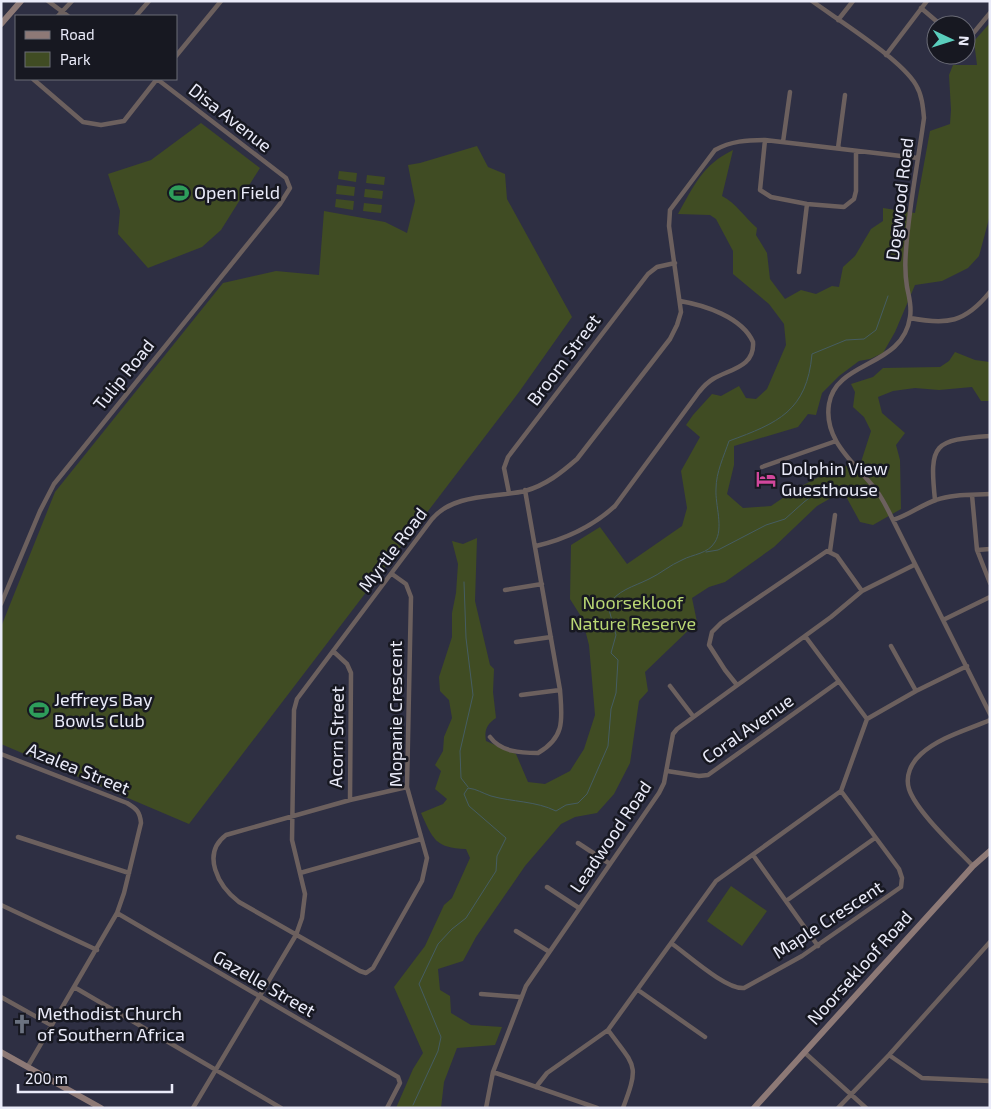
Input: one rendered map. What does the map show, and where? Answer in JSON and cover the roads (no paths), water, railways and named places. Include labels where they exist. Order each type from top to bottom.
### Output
[{"type":"street","points":[[1,24],[21,1]]},
{"type":"street","points":[[48,1],[66,15]]},
{"type":"street","points":[[59,15],[72,1]]},
{"type":"street","points":[[137,15],[149,1]]},
{"type":"street","points":[[178,54],[221,1]]},
{"type":"street","name":"Dogwood Road","points":[[812,1],[886,55],[912,78],[921,97],[924,118],[906,248],[905,272],[911,301],[910,318],[896,347],[885,356],[849,374],[833,391],[828,408],[829,421],[836,442],[877,491],[893,520],[990,714]]},
{"type":"street","points":[[838,20],[852,1]]},
{"type":"street","points":[[886,55],[927,1]]},
{"type":"street","points":[[922,8],[930,15]]},
{"type":"street","points":[[976,31],[990,13]]},
{"type":"street","points":[[34,80],[84,122],[101,125],[124,120],[156,80]]},
{"type":"street","name":"Disa Avenue","points":[[158,80],[286,178]]},
{"type":"street","points":[[783,142],[790,92]]},
{"type":"street","points":[[838,148],[845,95]]},
{"type":"street","points":[[765,140],[760,190],[766,196],[807,204],[844,207],[850,203],[856,191],[856,151]]},
{"type":"street","name":"Myrtle Road","points":[[193,1108],[296,935],[304,904],[305,894],[292,840],[295,705],[299,696],[440,510],[453,502],[526,490],[544,484],[562,473],[577,459],[670,339],[680,319],[680,301],[669,217],[676,200],[715,150],[735,142],[765,140],[918,158]]},
{"type":"street","name":"Tulip Road","points":[[1,604],[40,511],[54,484],[280,204],[290,188],[286,178]]},
{"type":"street","points":[[799,272],[807,204]]},
{"type":"street","name":"Broom Street","points":[[509,493],[504,476],[508,457],[648,274],[657,268],[675,263]]},
{"type":"street","points":[[910,318],[944,323],[953,321],[975,308],[990,292]]},
{"type":"street","points":[[536,546],[571,536],[603,517],[615,506],[699,392],[711,380],[744,365],[752,353],[753,342],[741,325],[699,304],[680,301]]},
{"type":"street","points":[[935,500],[932,463],[940,448],[950,441],[964,437],[990,436]]},
{"type":"street","points":[[762,467],[836,442]]},
{"type":"street","points":[[490,737],[495,744],[512,751],[538,753],[557,737],[562,722],[560,690],[526,490]]},
{"type":"street","points":[[893,520],[916,511],[935,500],[950,496],[990,494]]},
{"type":"street","points":[[972,495],[977,550],[990,583]]},
{"type":"street","points":[[830,551],[835,515]]},
{"type":"street","points":[[977,550],[990,549]]},
{"type":"street","points":[[737,685],[710,648],[710,638],[714,629],[823,552],[830,551],[837,556],[862,592]]},
{"type":"street","name":"Leadwood Road","points":[[486,1108],[493,1072],[520,997],[548,952],[659,793],[674,734],[693,716],[805,636],[862,592],[914,564]]},
{"type":"street","name":"Mopanie Crescent","points":[[296,935],[360,971],[366,973],[371,971],[422,881],[427,858],[407,787],[411,601],[406,584],[392,574]]},
{"type":"street","points":[[505,590],[542,584]]},
{"type":"street","points":[[1,588],[7,590]]},
{"type":"street","points":[[943,620],[990,596]]},
{"type":"street","points":[[805,636],[867,720]]},
{"type":"street","points":[[516,642],[551,637]]},
{"type":"street","points":[[891,646],[916,691]]},
{"type":"street","name":"Acorn Street","points":[[333,651],[347,664],[351,674],[350,800]]},
{"type":"street","points":[[536,1087],[547,1072],[608,1030],[716,881],[841,791],[867,720],[916,691],[967,666]]},
{"type":"street","name":"Coral Avenue","points":[[666,771],[699,776],[708,775],[838,682]]},
{"type":"street","points":[[670,686],[693,716]]},
{"type":"street","points":[[521,695],[560,690]]},
{"type":"street","points":[[973,866],[943,835],[917,802],[909,789],[908,779],[910,768],[922,753],[937,743],[990,720]]},
{"type":"street","name":"Azalea Street","points":[[1,754],[127,803],[137,809],[140,814],[141,823],[129,873]]},
{"type":"street","points":[[296,935],[230,896],[217,876],[213,855],[219,841],[226,836],[292,816],[407,787]]},
{"type":"street","name":"Maple Crescent","points":[[671,943],[726,983],[741,988],[753,984],[818,946],[901,887],[901,873],[841,791]]},
{"type":"street","points":[[18,837],[129,873],[117,914],[28,1066]]},
{"type":"street","points":[[786,901],[875,838]]},
{"type":"street","points":[[300,873],[421,839]]},
{"type":"street","points":[[578,843],[610,864]]},
{"type":"street","name":"Noorsekloof Road","points":[[754,1108],[973,866],[990,851]]},
{"type":"street","points":[[753,855],[818,946]]},
{"type":"street","points":[[547,887],[579,908]]},
{"type":"street","points":[[1,906],[97,950]]},
{"type":"street","name":"Gazelle Street","points":[[117,914],[398,1077],[400,1083],[387,1108]]},
{"type":"street","points":[[516,931],[548,952]]},
{"type":"street","points":[[838,1108],[889,1055],[990,942]]},
{"type":"street","points":[[74,987],[281,1108]]},
{"type":"street","points":[[638,990],[705,1037]]},
{"type":"street","points":[[481,994],[520,997]]},
{"type":"street","points":[[1,997],[51,1025]]},
{"type":"street","points":[[608,1030],[631,1061],[633,1067],[633,1080],[623,1108]]},
{"type":"street","points":[[1,1052],[101,1108]]},
{"type":"street","points":[[804,1052],[866,1108]]},
{"type":"street","points":[[889,1055],[919,1077],[990,1082]]},
{"type":"street","points":[[493,1072],[597,1108]]},
{"type":"waterway","points":[[413,1105],[438,1051],[441,1037],[419,984],[438,944],[466,918],[496,871],[497,856],[506,838],[469,806],[464,794],[468,788],[491,796],[532,803],[556,811],[566,805],[578,803],[587,794],[608,746],[611,709],[616,693],[618,660],[611,653],[616,635],[608,606],[616,596],[626,590],[712,546],[719,530],[716,495],[717,476],[729,441],[762,428],[787,412],[804,389],[812,354],[846,340],[864,339],[876,330],[888,296]]},
{"type":"waterway","points":[[706,552],[718,550],[766,525],[785,519],[830,482]]},
{"type":"waterway","points":[[464,582],[466,638],[473,695],[460,751],[461,778],[468,787]]},
{"type":"place","name":"Open Field","points":[[179,193]]},
{"type":"place","name":"Dolphin View Guesthouse","points":[[766,479]]},
{"type":"place","name":"Jeffreys Bay Bowls Club","points":[[39,710]]},
{"type":"place","name":"Methodist Church of Southern Africa","points":[[22,1024]]},
{"type":"park label","name":"Noorsekloof Nature Reserve","points":[[633,613]]}]
